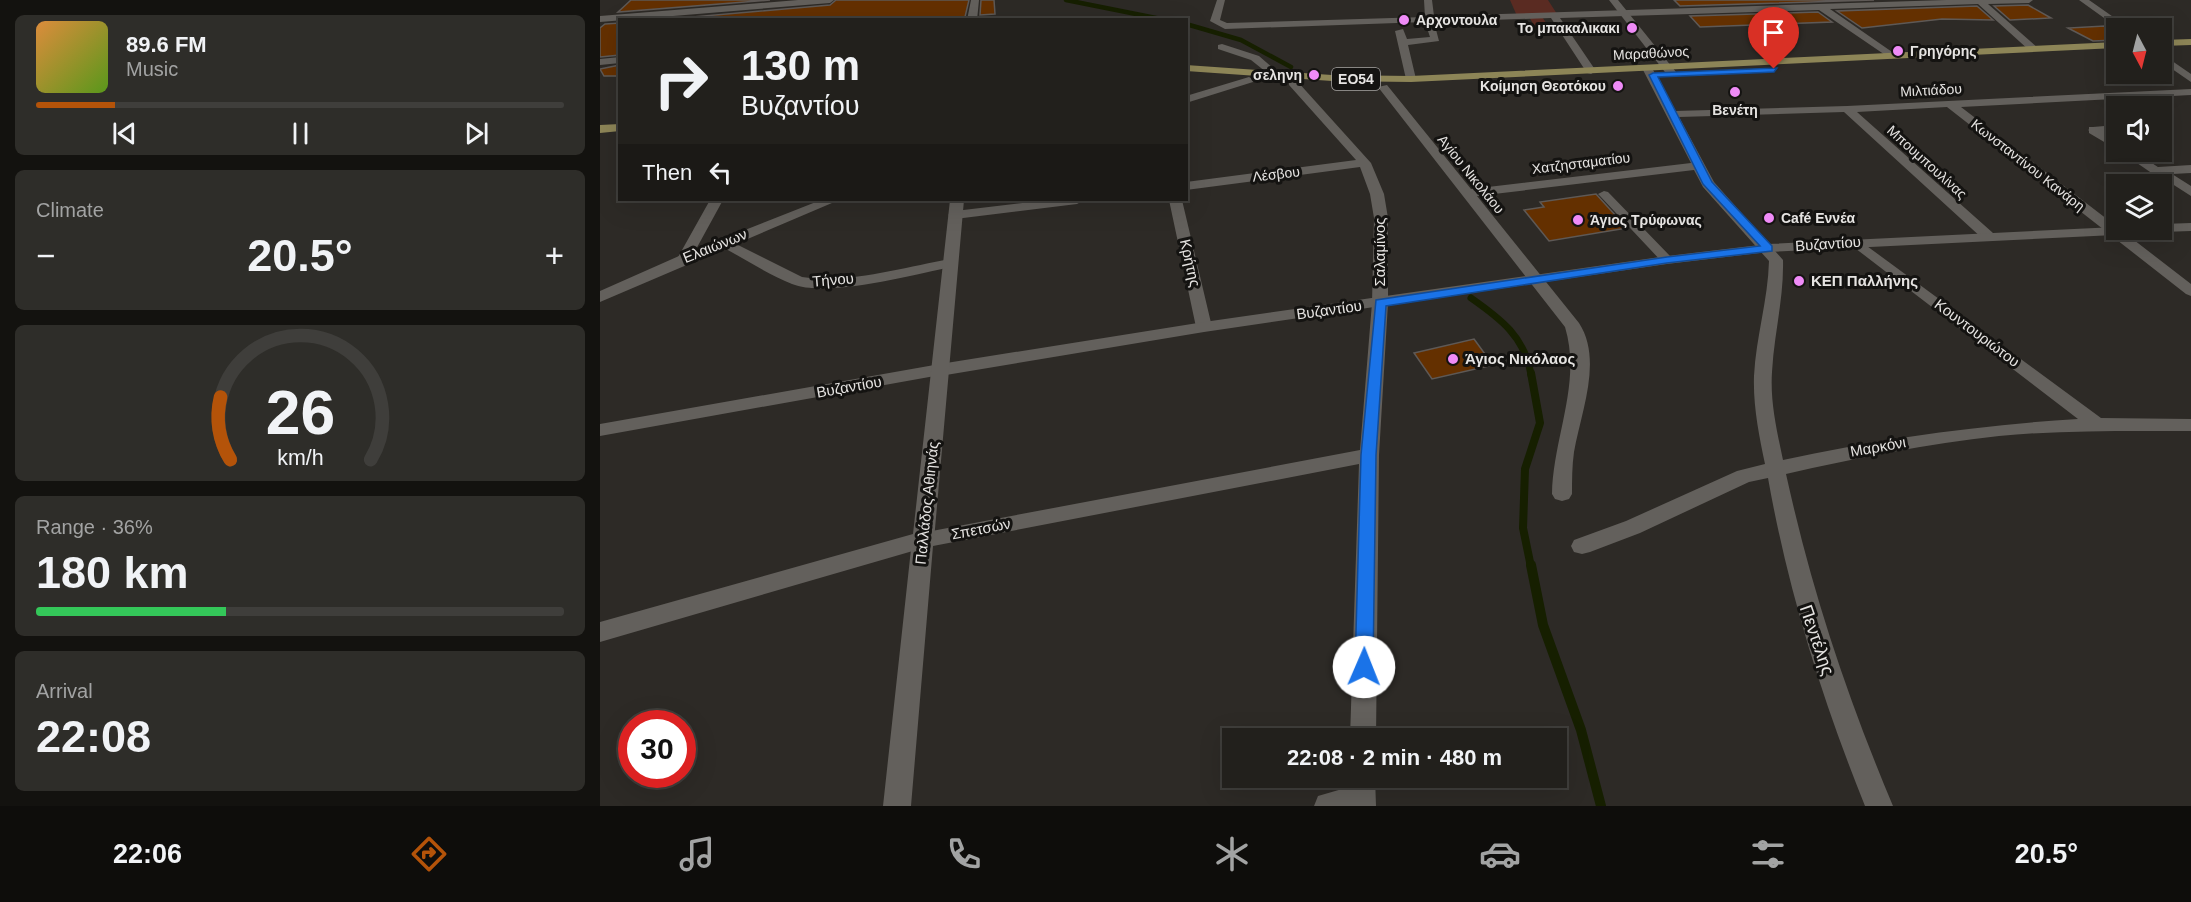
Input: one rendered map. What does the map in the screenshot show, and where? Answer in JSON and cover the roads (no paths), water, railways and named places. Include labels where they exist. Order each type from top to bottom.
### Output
[{"type":"main road","points":[[2172,43],[2191,42]]},
{"type":"main road","name":"Μαραθώνος","points":[[1669,71],[1891,56],[2106,45]]},
{"type":"main road","points":[[2172,51],[2191,50]]},
{"type":"main road","name":"Μαραθώνος","points":[[1188,76],[1383,87],[1669,71],[2106,53]]},
{"type":"main road","name":"Μαραθώνος","points":[[1188,68],[1411,79],[1591,71],[1650,72]]},
{"type":"main road","points":[[600,123],[618,120]]},
{"type":"main road","points":[[600,129],[618,127]]},
{"type":"street","points":[[600,19],[758,3],[830,0]]},
{"type":"street","points":[[972,18],[975,0]]},
{"type":"street","points":[[1221,0],[1215,21],[1225,26],[1624,15],[2029,0]]},
{"type":"street","points":[[1404,42],[1434,41],[1436,39],[1428,0]]},
{"type":"street","points":[[1613,0],[1669,71]]},
{"type":"street","points":[[1812,0],[1891,56]]},
{"type":"street","points":[[2083,0],[2109,18]]},
{"type":"street","points":[[1979,1],[2034,49]]},
{"type":"street","points":[[749,18],[758,3]]},
{"type":"street","points":[[1555,17],[1591,71]]},
{"type":"street","points":[[1398,22],[1411,79]]},
{"type":"street","points":[[1222,47],[1255,58],[1275,74]]},
{"type":"street","points":[[600,62],[618,60]]},
{"type":"street","points":[[2172,65],[2191,79]]},
{"type":"street","points":[[1650,72],[1698,166],[1715,192],[1768,248]]},
{"type":"street","points":[[1188,99],[1249,80]]},
{"type":"street","name":"Σαλαμίνος","points":[[1293,83],[1365,163],[1377,194],[1381,218],[1380,303],[1369,455],[1363,728]]},
{"type":"street","name":"Αγίου Νικολάου","points":[[1383,87],[1570,321],[1581,354],[1581,371],[1565,453],[1562,494]]},
{"type":"street","name":"Μιλτιάδου","points":[[1673,114],[1847,109],[2191,92]]},
{"type":"street","name":"Κωνσταντίνου Κανάρη","points":[[1950,104],[2106,226]]},
{"type":"street","name":"Μπουμπουλίνας","points":[[1847,109],[1988,236]]},
{"type":"street","points":[[2093,130],[2106,138]]},
{"type":"street","points":[[2143,162],[2191,192]]},
{"type":"street","name":"Λέσβου","points":[[1188,186],[1365,163]]},
{"type":"street","name":"Χατζησταματίου","points":[[1467,193],[1698,166]]},
{"type":"street","points":[[2158,171],[2191,169]]},
{"type":"street","points":[[684,259],[715,201]]},
{"type":"street","name":"Ελαιώνων","points":[[600,297],[724,242],[829,201]]},
{"type":"street","points":[[956,207],[1060,201]]},
{"type":"street","name":"Κρήτης","points":[[1175,201],[1204,327]]},
{"type":"street","name":"Παλλάδος Αθιηνάς","points":[[897,806],[956,207]]},
{"type":"street","points":[[2172,228],[2191,227]]},
{"type":"street","name":"Βυζαντίου","points":[[600,430],[940,370],[1204,327],[1667,260],[1768,248],[1857,242],[2106,231]]},
{"type":"street","name":"Κωνσταντίνου Κανάρη","points":[[2125,240],[2191,291]]},
{"type":"street","name":"Τήνου","points":[[724,242],[798,281],[808,283],[845,280],[951,263]]},
{"type":"street","name":"Κουντουριώτου","points":[[1857,242],[2097,424]]},
{"type":"street","name":"Πεντέλης","points":[[1768,248],[1777,266],[1763,385],[1791,555],[1809,619],[1879,806]]},
{"type":"street","name":"Μαρκόνι","points":[[1582,546],[1641,523],[1725,483],[1775,468],[1946,436],[2097,424],[2191,424]]},
{"type":"street","name":"Σπετσών","points":[[600,632],[923,540],[1369,455]]},
{"type":"street","points":[[1328,806],[1362,794]]},
{"type":"lane","points":[[2093,130],[2106,129]]},
{"type":"lane","points":[[1604,194],[1667,260]]},
{"type":"waterway","points":[[1066,0],[1156,18]]},
{"type":"waterway","points":[[1188,25],[1241,40],[1291,67]]},
{"type":"waterway","points":[[1471,298],[1510,330],[1523,350],[1531,375]]},
{"type":"waterway","points":[[1531,373],[1540,423],[1525,469],[1523,528],[1531,567]]},
{"type":"waterway","points":[[1531,565],[1543,625],[1581,730],[1601,806]]},
{"type":"place","name":"Αρχοντουλα","points":[[1404,20]]},
{"type":"place","name":"Το μπακαλικακι","points":[[1632,28]]},
{"type":"place","name":"Γρηγόρης","points":[[1898,51]]},
{"type":"place","name":"σεληνη","points":[[1314,75]]},
{"type":"place","name":"Κοίμηση Θεοτόκου","points":[[1618,86]]},
{"type":"place","name":"Βενέτη","points":[[1735,92]]},
{"type":"place","name":"Café Εννέα","points":[[1769,218]]},
{"type":"place","name":"Άγιος Τρύφωνας","points":[[1578,220]]},
{"type":"place","name":"ΚΕΠ Παλλήνης","points":[[1799,281]]},
{"type":"place","name":"Άγιος Νικόλαος","points":[[1453,359]]}]
